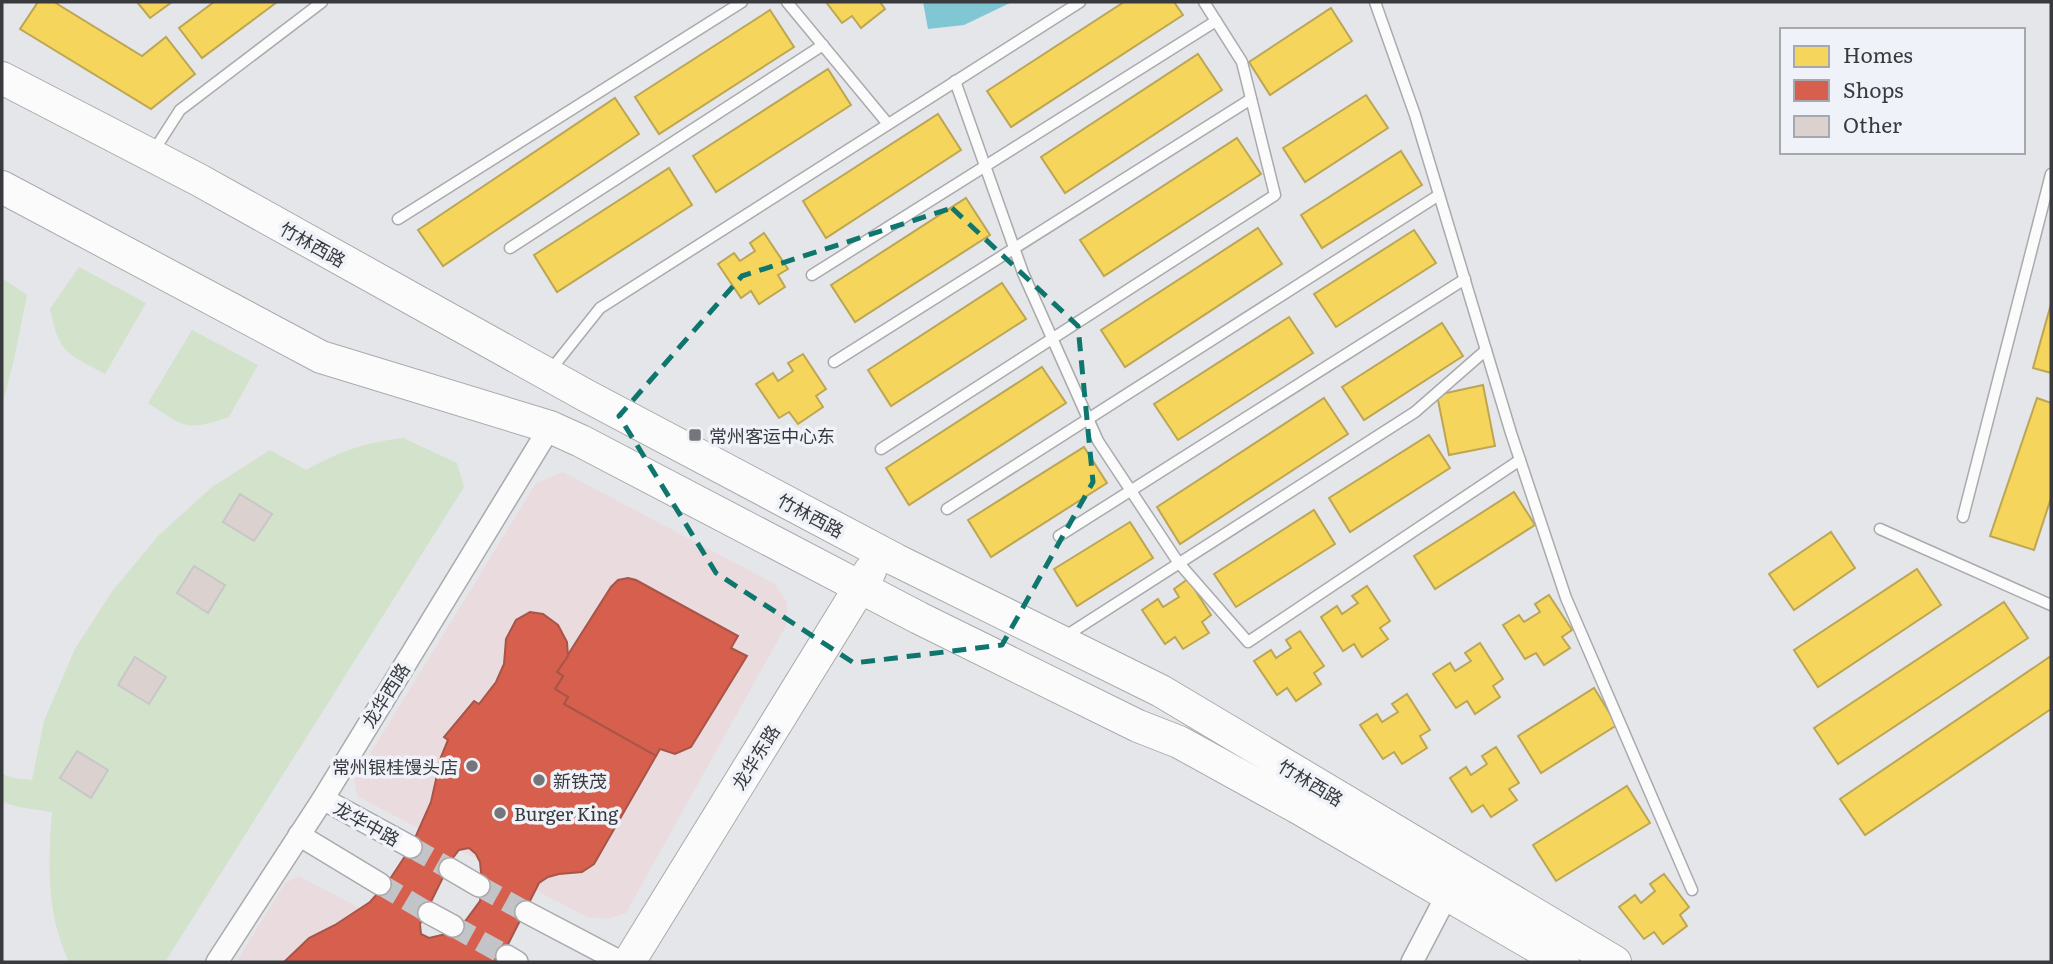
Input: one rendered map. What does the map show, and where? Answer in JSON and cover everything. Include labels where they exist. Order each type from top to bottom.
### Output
[{"type":"main road","name":"竹林西路","points":[[2,78],[151,155],[547,374],[888,556],[1161,691],[1615,962]]},
{"type":"main road","name":"竹林西路","points":[[2,187],[321,357],[550,427],[581,441],[868,591],[1138,726],[1179,742],[1563,962]]},
{"type":"main road","name":"龙华东路","points":[[654,962],[888,556]]},
{"type":"main road","name":"龙华东路","points":[[629,962],[868,591]]},
{"type":"street","name":"龙华西路","points":[[218,962],[323,799],[550,427]]},
{"type":"street","name":"龙华中路","points":[[323,799],[411,847]]},
{"type":"street","points":[[299,835],[380,884]]},
{"type":"street","points":[[450,870],[479,886]]},
{"type":"street","points":[[1412,962],[1447,895]]},
{"type":"street","points":[[526,912],[621,962]]},
{"type":"street","points":[[429,913],[453,926]]},
{"type":"lane","points":[[151,155],[180,110],[322,2]]},
{"type":"lane","points":[[398,219],[742,2]]},
{"type":"lane","points":[[787,2],[888,124]]},
{"type":"lane","points":[[547,374],[600,308],[1080,2]]},
{"type":"lane","points":[[881,449],[1275,195],[1242,62],[1204,2]]},
{"type":"lane","points":[[1375,2],[1415,115],[1520,460],[1566,598],[1692,890]]},
{"type":"lane","points":[[812,275],[1216,21]]},
{"type":"lane","points":[[510,247],[823,46]]},
{"type":"lane","points":[[955,81],[1014,248],[1098,441],[1178,562],[1248,642],[1520,460]]},
{"type":"lane","points":[[834,362],[1251,99]]},
{"type":"lane","points":[[1963,517],[2051,174]]},
{"type":"lane","points":[[947,509],[1439,195]]},
{"type":"lane","points":[[1059,536],[1465,279]]},
{"type":"lane","points":[[1058,640],[1415,412],[1486,350]]},
{"type":"lane","points":[[1880,528],[2051,606]]},
{"type":"highlighted area","points":[[952,208],[1078,326],[1093,482],[1002,645],[854,663],[716,573],[619,416],[742,276]]},
{"type":"shaded area","points":[[563,472],[775,584],[787,602],[787,624],[626,913],[608,919],[587,917],[357,796],[354,780],[536,483]]},
{"type":"shaded area","points":[[299,876],[462,962],[236,962],[285,883]]},
{"type":"green space","points":[[79,267],[146,303],[105,374],[67,351],[57,335],[50,309]]},
{"type":"green space","points":[[2,278],[27,295],[2,405]]},
{"type":"green space","points":[[192,330],[258,365],[229,417],[203,425],[178,422],[148,403]]},
{"type":"green space","points":[[403,438],[457,463],[464,487],[165,962],[69,962],[52,907],[52,812],[2,802],[2,774],[32,780],[44,721],[75,649],[111,593],[158,536],[212,487],[270,450],[306,470],[353,449]]},
{"type":"water","points":[[923,2],[1012,2],[964,25],[928,29]]},
{"type":"building: Homes","points":[[38,2],[54,2],[142,56],[166,37],[195,74],[151,109],[20,29]]},
{"type":"building: Homes","points":[[137,2],[172,2],[150,18]]},
{"type":"building: Homes","points":[[214,2],[277,2],[202,58],[179,28]]},
{"type":"building: Homes","points":[[826,2],[880,2],[885,9],[861,28],[852,16],[842,23]]},
{"type":"building: Homes","points":[[1124,2],[1174,2],[1183,15],[1011,127],[987,91]]},
{"type":"building: Homes","points":[[1331,8],[1352,41],[1270,95],[1249,62]]},
{"type":"building: Homes","points":[[770,10],[794,47],[659,134],[635,97]]},
{"type":"building: Homes","points":[[1198,54],[1222,90],[1065,193],[1041,157]]},
{"type":"building: Homes","points":[[828,69],[851,105],[716,192],[693,156]]},
{"type":"building: Homes","points":[[1366,95],[1388,128],[1305,182],[1283,148]]},
{"type":"building: Homes","points":[[615,98],[639,134],[443,266],[418,230]]},
{"type":"building: Homes","points":[[938,114],[961,150],[826,238],[803,201]]},
{"type":"building: Homes","points":[[1237,138],[1261,174],[1104,276],[1080,240]]},
{"type":"building: Homes","points":[[1401,151],[1422,185],[1322,248],[1301,215]]},
{"type":"building: Homes","points":[[669,168],[692,205],[557,292],[534,255]]},
{"type":"building: Homes","points":[[966,198],[990,235],[855,322],[831,285]]},
{"type":"building: Homes","points":[[1258,228],[1282,264],[1125,367],[1101,330]]},
{"type":"building: Homes","points":[[1414,230],[1436,263],[1336,327],[1314,294]]},
{"type":"building: Homes","points":[[764,233],[788,269],[778,275],[785,287],[759,304],[751,291],[741,298],[718,264],[734,253],[740,261],[755,251],[750,243]]},
{"type":"building: Homes","points":[[1002,283],[1026,319],[891,406],[868,370]]},
{"type":"building: Homes","points":[[2051,304],[2051,373],[2033,368]]},
{"type":"building: Homes","points":[[1289,317],[1313,353],[1178,440],[1154,404]]},
{"type":"building: Homes","points":[[1442,323],[1463,356],[1364,420],[1342,387]]},
{"type":"building: Homes","points":[[803,354],[826,389],[816,396],[823,407],[798,424],[789,412],[779,418],[756,384],[773,373],[778,381],[793,371],[788,363]]},
{"type":"building: Homes","points":[[1042,367],[1066,403],[909,505],[886,468]]},
{"type":"building: Homes","points":[[1483,385],[1495,446],[1449,455],[1437,395]]},
{"type":"building: Homes","points":[[1324,398],[1348,434],[1180,544],[1157,507]]},
{"type":"building: Homes","points":[[2037,398],[2051,403],[2051,498],[2034,550],[1990,536]]},
{"type":"building: Homes","points":[[1429,435],[1450,468],[1350,532],[1329,498]]},
{"type":"building: Homes","points":[[1084,447],[1107,483],[991,557],[968,520]]},
{"type":"building: Homes","points":[[1514,492],[1535,525],[1435,589],[1414,556]]},
{"type":"building: Homes","points":[[1314,510],[1335,544],[1236,607],[1214,574]]},
{"type":"building: Homes","points":[[1130,522],[1153,558],[1077,606],[1054,569]]},
{"type":"building: Homes","points":[[1831,532],[1855,568],[1794,610],[1769,574]]},
{"type":"building: Homes","points":[[1917,569],[1941,605],[1818,687],[1794,650]]},
{"type":"building: Homes","points":[[1188,579],[1211,615],[1202,622],[1209,633],[1183,649],[1175,637],[1165,644],[1142,610],[1158,599],[1163,607],[1179,597],[1174,589]]},
{"type":"building: Homes","points":[[1367,586],[1390,621],[1380,628],[1388,639],[1362,657],[1354,644],[1343,651],[1321,617],[1337,606],[1342,614],[1358,603],[1352,596]]},
{"type":"building: Homes","points":[[1549,595],[1572,630],[1562,637],[1570,648],[1544,665],[1536,653],[1525,659],[1503,625],[1519,615],[1524,622],[1540,612],[1535,604]]},
{"type":"building: Homes","points":[[2004,602],[2028,638],[1838,764],[1814,728]]},
{"type":"building: Homes","points":[[1300,631],[1324,666],[1314,673],[1321,684],[1296,701],[1287,688],[1277,695],[1254,661],[1271,650],[1276,658],[1291,648],[1286,640]]},
{"type":"building: Homes","points":[[1480,643],[1503,679],[1493,686],[1500,697],[1475,714],[1467,701],[1456,708],[1433,674],[1450,663],[1455,671],[1471,661],[1465,653]]},
{"type":"building: Homes","points":[[2051,656],[2051,709],[1865,835],[1840,799]]},
{"type":"building: Homes","points":[[1594,688],[1617,725],[1541,773],[1518,736]]},
{"type":"building: Homes","points":[[1407,694],[1430,730],[1420,736],[1427,748],[1402,764],[1394,752],[1383,759],[1360,725],[1377,714],[1382,722],[1398,712],[1392,704]]},
{"type":"building: Homes","points":[[1496,747],[1519,783],[1509,789],[1517,800],[1491,817],[1483,805],[1472,812],[1450,778],[1466,767],[1471,775],[1487,764],[1482,756]]},
{"type":"building: Homes","points":[[1627,786],[1650,823],[1556,881],[1533,845]]},
{"type":"building: Homes","points":[[1664,874],[1689,907],[1680,915],[1687,926],[1663,944],[1654,932],[1644,939],[1619,907],[1635,895],[1641,903],[1655,891],[1650,884]]},
{"type":"building: Shops","points":[[628,578],[738,636],[731,648],[747,656],[691,747],[675,754],[660,749],[656,756],[564,704],[568,697],[555,689],[563,676],[557,672],[611,587],[618,580]]},
{"type":"building: Shops","name":"新铁茂","points":[[530,612],[543,614],[558,625],[567,642],[568,656],[557,672],[563,676],[555,689],[568,697],[564,704],[656,756],[594,864],[582,872],[559,874],[539,883],[499,962],[284,962],[309,938],[370,902],[388,882],[411,847],[431,802],[441,757],[448,740],[444,737],[474,701],[479,704],[496,682],[504,664],[506,639],[516,620]],"holes":[[[469,848],[480,862],[482,883],[480,901],[466,920],[446,934],[429,938],[421,934],[420,924],[452,859],[459,850]]]},
{"type":"building: Other","points":[[240,494],[272,514],[254,541],[223,522]]},
{"type":"building: Other","points":[[194,566],[225,585],[208,613],[177,593]]},
{"type":"building: Other","points":[[135,657],[166,677],[149,704],[118,685]]},
{"type":"building: Other","points":[[77,751],[108,770],[91,798],[60,778]]},
{"type":"tunnel","points":[[411,847],[450,869]]},
{"type":"tunnel","points":[[380,884],[429,913]]},
{"type":"tunnel","points":[[479,886],[526,912]]},
{"type":"tunnel","points":[[453,926],[507,956]]},
{"type":"place","name":"常州客运中心东","points":[[695,435]]},
{"type":"place","name":"常州银桂馒头店","points":[[472,766]]},
{"type":"place","name":"新铁茂","points":[[539,780]]},
{"type":"place","name":"Burger King","points":[[500,813]]}]
